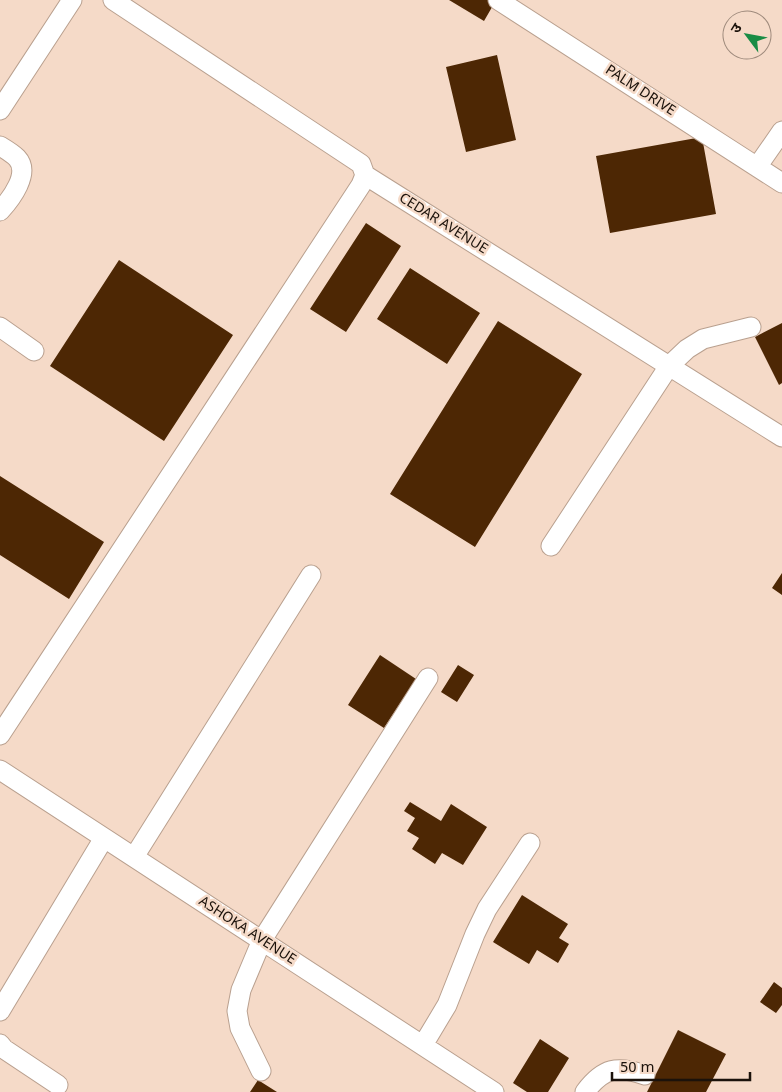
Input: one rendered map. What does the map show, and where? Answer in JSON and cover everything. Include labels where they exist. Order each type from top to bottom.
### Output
[{"type":"street","points":[[0,110],[72,0]]},
{"type":"street","name":"CEDAR AVENUE","points":[[113,0],[361,164],[365,175],[782,437]]},
{"type":"street","name":"PALM DRIVE","points":[[498,0],[782,183]]},
{"type":"street","points":[[757,167],[782,131]]},
{"type":"street","points":[[0,146],[16,157],[21,164],[21,177],[16,190],[0,211]]},
{"type":"street","points":[[0,735],[356,194],[365,175]]},
{"type":"street","points":[[0,327],[34,351]]},
{"type":"street","points":[[551,546],[669,366],[687,349],[703,340],[751,327]]},
{"type":"street","points":[[134,857],[311,575]]},
{"type":"street","points":[[261,1071],[240,1028],[236,1011],[241,990],[262,940],[428,678]]},
{"type":"street","name":"ASHOKA AVENUE","points":[[0,770],[494,1092]]},
{"type":"street","points":[[0,1011],[104,838]]},
{"type":"street","points":[[423,1045],[447,1005],[475,934],[488,909],[530,843]]},
{"type":"street","points":[[0,1044],[4,1049],[58,1084]]},
{"type":"street","points":[[585,1092],[605,1072],[620,1068],[645,1075]]},
{"type":"building","points":[[449,0],[491,0],[495,2],[484,21]]},
{"type":"building","points":[[497,55],[516,140],[466,152],[446,67]]},
{"type":"building","points":[[702,137],[716,214],[610,233],[596,156]]},
{"type":"building","points":[[366,223],[401,246],[346,332],[310,309]]},
{"type":"building","points":[[119,260],[233,335],[164,441],[50,366]]},
{"type":"building","points":[[410,268],[480,313],[447,364],[377,319]]},
{"type":"building","points":[[498,321],[582,374],[475,547],[390,494]]},
{"type":"building","points":[[782,323],[782,383],[779,385],[755,337]]},
{"type":"building","points":[[0,476],[104,542],[69,599],[0,555]]},
{"type":"building","points":[[782,573],[782,595],[772,588]]},
{"type":"building","points":[[380,655],[416,679],[384,728],[348,705]]},
{"type":"building","points":[[458,665],[474,675],[457,702],[441,692]]},
{"type":"building","points":[[410,802],[441,821],[451,804],[487,827],[463,865],[442,853],[435,864],[412,849],[419,838],[407,831],[415,818],[404,811]]},
{"type":"building","points":[[522,895],[568,924],[559,938],[569,944],[558,963],[537,950],[529,964],[493,942]]},
{"type":"building","points":[[774,982],[782,988],[782,1005],[776,1013],[760,1002]]},
{"type":"building","points":[[678,1030],[726,1054],[706,1092],[647,1092]]},
{"type":"building","points":[[540,1039],[569,1058],[548,1092],[527,1092],[513,1083]]},
{"type":"building","points":[[258,1080],[277,1092],[250,1092]]}]
